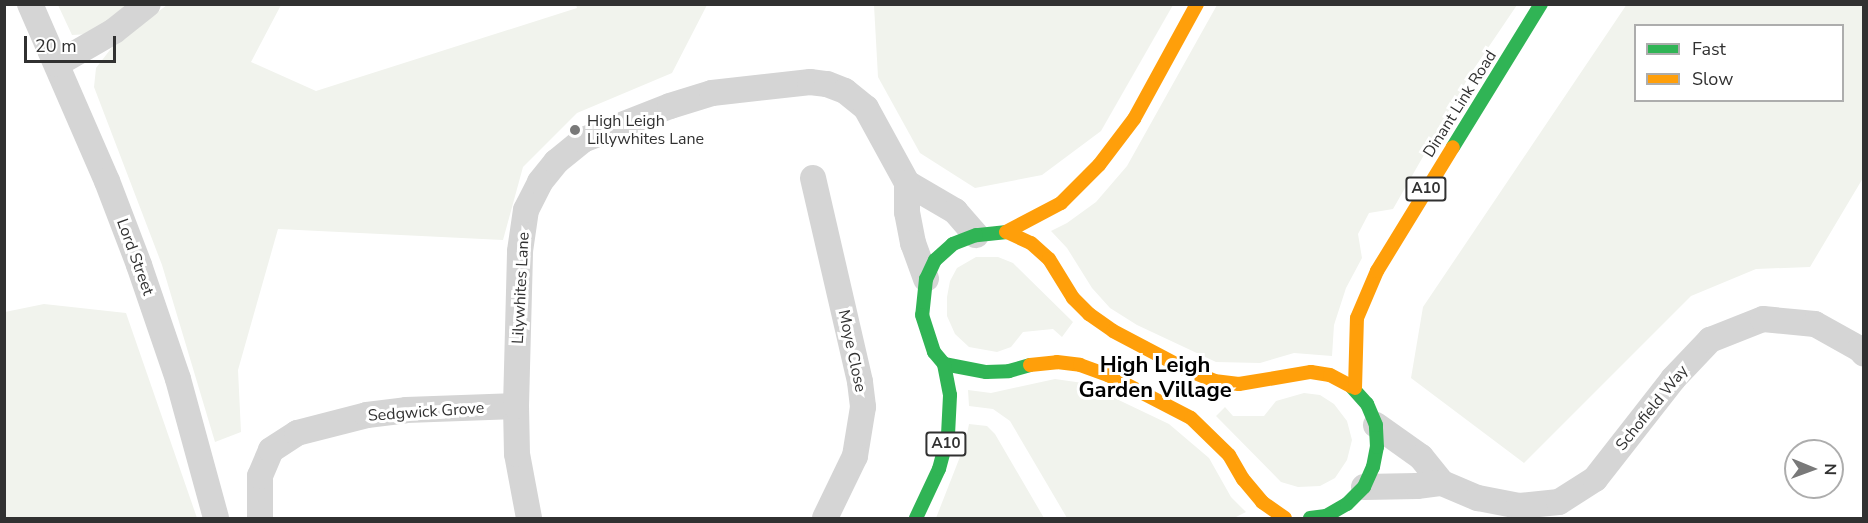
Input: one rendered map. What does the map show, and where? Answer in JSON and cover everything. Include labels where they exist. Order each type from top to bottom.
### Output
[{"type":"main road","points":[[1197,4],[1134,119],[1099,165],[1061,203],[1006,232],[976,235],[953,244],[935,260],[926,279],[922,315],[926,334],[934,352],[944,364],[986,372],[1009,371],[1036,363],[1057,362],[1080,365],[1108,375],[1191,418],[1229,455],[1243,479],[1262,502],[1285,519]]},
{"type":"main road","name":"Dinant Link Road","points":[[1355,388],[1357,318],[1370,285],[1396,237],[1541,4]]},
{"type":"main road","points":[[1006,232],[1031,243],[1048,259],[1073,298],[1089,314],[1113,332],[1185,369],[1214,381],[1239,384],[1311,372],[1330,375],[1355,388],[1367,404],[1376,425],[1377,447],[1374,467],[1364,487],[1347,504],[1326,516],[1310,519]]},
{"type":"main road","name":"A10","points":[[916,519],[939,469],[948,435],[950,395],[944,364]]},
{"type":"street","name":"Lord Street","points":[[30,4],[107,181],[150,297],[178,379],[216,519]]},
{"type":"street","points":[[57,64],[114,31],[148,4]]},
{"type":"street","name":"Lilywhites Lane","points":[[529,519],[517,454],[516,406],[520,251],[525,210],[540,182],[556,162],[583,140],[670,105],[712,93],[798,83],[826,84],[845,91],[866,108],[907,183],[907,212],[926,279]]},
{"type":"street","name":"Moye Close","points":[[813,178],[860,382],[863,407],[855,456],[825,519]]},
{"type":"street","points":[[907,183],[955,211],[976,235]]},
{"type":"street","name":"Schofield Way","points":[[1376,425],[1421,457],[1442,483],[1478,498],[1519,506],[1559,502],[1595,479],[1673,379],[1710,340],[1763,319],[1815,324],[1860,349],[1863,354]]},
{"type":"street","name":"Sedgwick Grove","points":[[260,519],[260,476],[271,450],[297,433],[367,415],[406,410],[516,406]]},
{"type":"street","name":"Schofield Way","points":[[1364,487],[1442,483]]},
{"type":"shaded area","points":[[874,4],[1173,5],[1101,131],[1042,175],[975,188],[920,153],[878,77]]},
{"type":"shaded area","points":[[1627,4],[1863,5],[1863,178],[1810,267],[1756,269],[1691,296],[1524,463],[1411,378],[1423,307]]},
{"type":"shaded area","points":[[58,5],[127,5],[89,34],[72,35]]},
{"type":"shaded area","points":[[167,5],[281,5],[251,62],[316,91],[577,8],[576,5],[707,5],[672,73],[577,113],[523,167],[503,240],[278,229],[238,370],[241,432],[215,442],[162,265],[94,87],[96,68],[113,46]]},
{"type":"shaded area","points":[[1217,5],[1517,5],[1471,73],[1393,209],[1369,213],[1358,234],[1362,258],[1346,288],[1334,325],[1332,356],[1294,353],[1260,363],[1216,362],[1137,325],[1110,308],[1092,288],[1067,248],[1051,231],[1067,223],[1096,202],[1127,166]]},
{"type":"shaded area","points":[[976,257],[998,257],[1013,263],[1073,322],[1062,337],[1053,329],[1023,332],[1011,347],[997,352],[969,347],[955,334],[947,316],[950,281],[957,268]]},
{"type":"shaded area","points":[[44,304],[126,313],[197,518],[5,518],[5,312]]},
{"type":"shaded area","points":[[1055,379],[1083,383],[1169,424],[1209,458],[1231,497],[1246,512],[1234,518],[1067,518],[1010,421],[993,409],[969,406],[968,390],[991,393]]},
{"type":"shaded area","points":[[1304,393],[1320,395],[1334,404],[1347,421],[1352,440],[1347,460],[1335,478],[1320,486],[1298,487],[1281,482],[1216,416],[1225,407],[1233,416],[1264,416],[1276,401]]},
{"type":"shaded area","points":[[969,424],[987,426],[995,434],[1044,518],[936,518],[965,444]]},
{"type":"traffic: fast","points":[[1453,147],[1541,4]]},
{"type":"traffic: fast","points":[[1007,232],[976,235],[953,244],[935,260],[926,279],[922,315],[934,352],[944,364],[986,372],[1009,371],[1030,365]]},
{"type":"traffic: fast","points":[[916,518],[939,469],[948,435],[950,395],[944,364]]},
{"type":"traffic: fast","points":[[1310,518],[1326,516],[1347,504],[1364,487],[1373,467],[1377,447],[1376,425],[1367,404],[1351,386]]},
{"type":"traffic: slow","points":[[1006,232],[1061,203],[1099,165],[1134,119],[1197,4]]},
{"type":"traffic: slow","points":[[1355,388],[1357,318],[1377,271],[1453,147]]},
{"type":"traffic: slow","points":[[1007,232],[1031,243],[1049,259],[1073,298],[1089,314],[1113,331],[1185,369],[1214,381],[1239,384],[1311,372],[1330,375],[1351,386]]},
{"type":"traffic: slow","points":[[1030,365],[1057,362],[1080,365],[1108,375],[1191,418],[1229,455],[1243,479],[1262,502],[1285,518]]},
{"type":"place","name":"High Leigh Lillywhites Lane","points":[[575,130]]},
{"type":"district","name":"High Leigh Garden Village","points":[[1155,378]]}]
